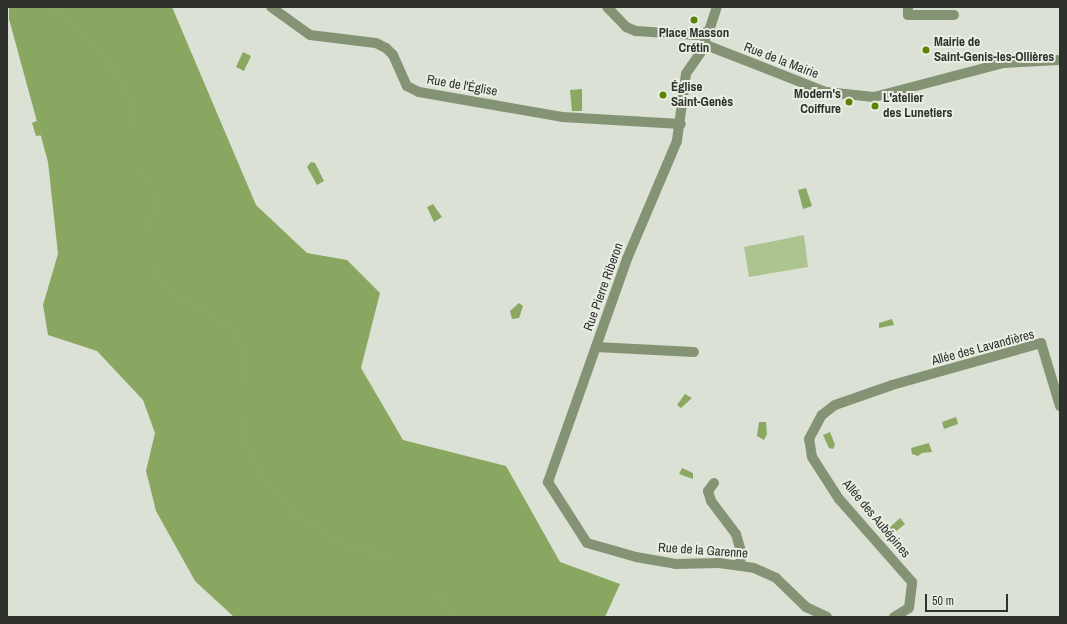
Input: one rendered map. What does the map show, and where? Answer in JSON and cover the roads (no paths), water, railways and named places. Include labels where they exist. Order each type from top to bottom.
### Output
[{"type":"street","name":"Rue de l'Église","points":[[272,7],[310,35],[376,43],[386,48],[393,55],[407,86],[419,92],[562,117],[681,124]]},
{"type":"street","points":[[607,7],[626,27],[636,31],[704,35]]},
{"type":"street","points":[[704,35],[713,24],[717,7]]},
{"type":"street","points":[[908,7],[908,15],[954,15]]},
{"type":"street","points":[[704,35],[706,45]]},
{"type":"street","name":"Rue Pierre Riberon","points":[[587,543],[548,482],[627,259],[677,141],[681,124],[686,74],[706,45]]},
{"type":"street","name":"Rue de la Mairie","points":[[706,45],[826,92],[874,97],[1004,63],[1060,60]]},
{"type":"street","name":"Allée des Lavandières","points":[[892,385],[1041,343],[1060,406]]},
{"type":"street","points":[[596,347],[694,352]]},
{"type":"street","name":"Allée des Aubépines","points":[[892,385],[835,405],[822,415],[809,439],[812,457],[839,499],[912,582],[910,608],[894,617]]},
{"type":"street","points":[[714,483],[708,491],[711,501],[736,534],[741,552],[740,566]]},
{"type":"street","name":"Rue de la Garenne","points":[[587,543],[636,558],[675,564],[719,563],[754,568],[776,578],[806,607],[827,617]]},
{"type":"waterway","points":[[53,7],[69,16],[75,24]]},
{"type":"waterway","points":[[107,63],[129,96],[135,122],[134,128]]},
{"type":"waterway","points":[[135,165],[156,193],[149,230]]},
{"type":"waterway","points":[[210,316],[237,334],[247,372],[247,386]]},
{"type":"waterway","points":[[246,422],[248,447],[258,469],[299,515],[318,527]]},
{"type":"waterway","points":[[334,537],[344,544],[390,554],[395,558]]},
{"type":"waterway","points":[[435,591],[447,602],[458,617]]},
{"type":"place","name":"Place Masson Crétin","points":[[694,20]]},
{"type":"place","name":"Mairie de Saint-Genis-les-Ollières","points":[[926,50]]},
{"type":"place","name":"Église Saint-Genès","points":[[663,95]]},
{"type":"place","name":"Modern's Coiffure","points":[[849,102]]},
{"type":"place","name":"L'atelier des Lunetiers","points":[[875,106]]}]
